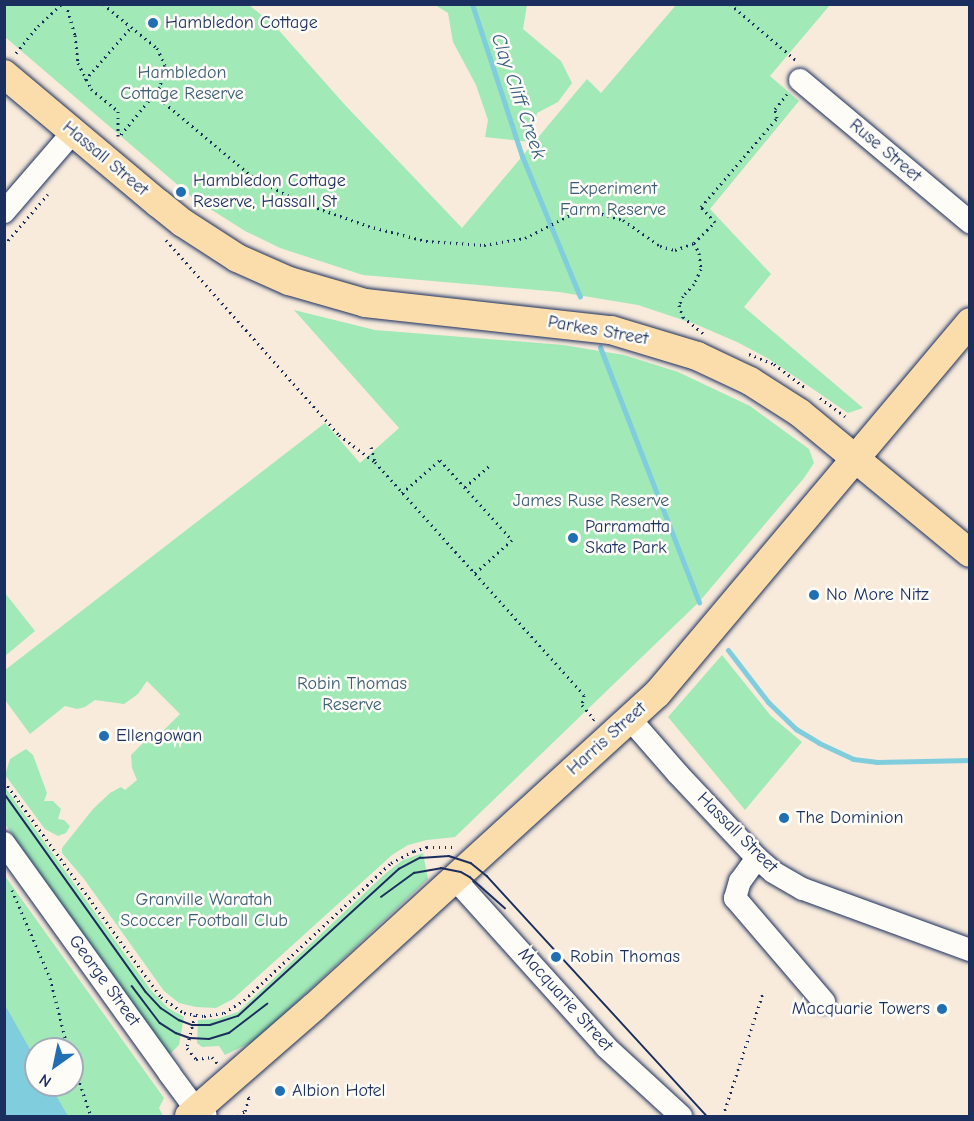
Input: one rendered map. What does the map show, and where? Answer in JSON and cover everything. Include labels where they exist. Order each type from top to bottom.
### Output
[{"type":"main road","name":"Hassall Street","points":[[10,63],[73,132],[166,210],[208,240]]},
{"type":"main road","name":"Parkes Street","points":[[208,240],[265,271],[334,296],[398,308],[612,330],[674,347],[750,381],[800,413],[969,553]]},
{"type":"main road","name":"Harris Street","points":[[197,1114],[657,694],[969,322]]},
{"type":"street","name":"Ruse Street","points":[[800,80],[969,222]]},
{"type":"street","points":[[4,212],[73,132]]},
{"type":"street","name":"Hassall Street","points":[[630,718],[757,858],[773,872],[803,889],[969,950]]},
{"type":"street","name":"George Street","points":[[4,843],[197,1114]]},
{"type":"street","points":[[757,858],[740,880],[735,898],[824,1002]]},
{"type":"street","name":"Macquarie Street","points":[[454,878],[606,1047],[681,1116]]},
{"type":"path","points":[[10,63],[38,26],[64,4],[75,35],[78,63],[85,80],[99,96],[118,111],[118,138],[155,94],[165,72],[162,56],[103,4]]},
{"type":"path","points":[[155,94],[255,179],[332,214],[405,237],[465,246],[514,242],[574,213],[596,212],[633,225],[666,249],[685,248],[694,243],[715,222],[700,207],[777,118],[775,109],[808,70],[730,4]]},
{"type":"path","points":[[85,80],[131,27]]},
{"type":"path","points":[[4,245],[51,191]]},
{"type":"path","points":[[165,239],[339,435],[375,462],[584,695],[582,705],[594,719]]},
{"type":"path","points":[[694,243],[699,253],[701,269],[694,284],[683,296],[679,305],[683,316],[705,335]]},
{"type":"path","points":[[371,447],[375,462]]},
{"type":"path","points":[[402,493],[440,460],[465,487],[512,540],[475,574]]},
{"type":"path","points":[[465,487],[490,465]]},
{"type":"path","points":[[4,781],[161,997],[176,1008],[195,1015],[218,1015],[244,1000],[399,858],[428,848],[460,847]]},
{"type":"path","points":[[9,885],[50,978],[65,1037]]},
{"type":"path","points":[[723,1116],[763,993]]},
{"type":"path","points":[[195,1015],[188,1048],[196,1059],[212,1057]]},
{"type":"path","points":[[84,1094],[92,1116]]},
{"type":"path","points":[[238,1116],[244,1111],[249,1098]]},
{"type":"green space","name":"Experiment Farm Reserve","points":[[5,4],[249,5],[275,26],[345,105],[462,228],[587,79],[601,93],[676,5],[830,5],[770,76],[799,101],[710,209],[771,274],[744,307],[863,408],[848,413],[769,359],[737,342],[695,324],[638,305],[559,292],[363,275],[280,248],[245,231],[193,198],[5,37]]},
{"type":"green space","points":[[435,5],[527,5],[523,29],[561,61],[572,83],[558,102],[537,113],[531,142],[485,137],[488,120],[476,85],[453,42],[448,13]]},
{"type":"green space","points":[[294,310],[375,330],[563,345],[624,355],[678,372],[750,406],[809,449],[814,463],[804,478],[699,602],[455,837],[408,845],[392,855],[233,999],[216,1008],[196,1007],[179,1003],[164,991],[84,879],[62,853],[62,848],[93,809],[110,793],[121,787],[125,790],[137,780],[132,768],[131,755],[144,742],[157,744],[163,731],[180,714],[147,681],[138,694],[124,704],[95,700],[77,709],[65,706],[30,734],[5,700],[5,670],[325,423],[360,463],[399,428]]},
{"type":"green space","points":[[5,593],[35,631],[4,656]]},
{"type":"green space","points":[[722,655],[771,716],[802,742],[745,810],[668,717]]},
{"type":"green space","points":[[26,749],[33,755],[47,793],[44,801],[53,801],[61,809],[58,819],[64,820],[70,826],[66,833],[58,836],[45,829],[5,775],[10,759]]},
{"type":"green space","points":[[4,786],[150,989],[168,1008],[184,1017],[179,1045],[169,1055],[5,824]]},
{"type":"green space","points":[[423,853],[428,879],[256,1040],[225,1055],[219,1046],[202,1047],[197,1043],[198,1020],[217,1019],[238,1012],[385,874],[403,860]]},
{"type":"green space","points":[[5,876],[164,1098],[159,1108],[163,1116],[36,1116],[31,1097],[84,1097],[84,1037],[24,1037],[24,1071],[5,1005]]},
{"type":"water","points":[[5,1005],[24,1039],[24,1097],[57,1097],[68,1116],[5,1116]]},
{"type":"waterway","name":"Clay Cliff Creek","points":[[472,4],[522,156],[580,297]]},
{"type":"waterway","points":[[600,347],[699,602]]},
{"type":"waterway","name":"Clay Cliff Creek","points":[[728,650],[768,702],[796,729],[853,759],[876,762],[970,760]]},
{"type":"tram line","points":[[4,793],[146,992],[161,1008],[179,1020],[192,1025],[210,1025],[238,1016],[399,869],[420,858],[449,856],[471,863],[487,876],[707,1116]]},
{"type":"tram line","points":[[381,897],[414,873],[441,868],[461,872],[470,877],[505,908]]},
{"type":"tram line","points":[[132,986],[160,1023],[190,1038],[209,1039],[229,1033],[267,1004]]},
{"type":"place","name":"Hambledon Cottage","points":[[153,23]]},
{"type":"place","name":"Hambledon Cottage Reserve, Hassall St","points":[[181,192]]},
{"type":"place","name":"Parramatta Skate Park","points":[[573,538]]},
{"type":"place","name":"No More Nitz","points":[[814,595]]},
{"type":"place","name":"Ellengowan","points":[[104,736]]},
{"type":"place","name":"The Dominion","points":[[784,818]]},
{"type":"place","name":"Robin Thomas","points":[[556,957]]},
{"type":"place","name":"Macquarie Towers","points":[[942,1009]]},
{"type":"place","name":"Albion Hotel","points":[[280,1091]]},
{"type":"park label","name":"Hambledon Cottage Reserve","points":[[182,84]]},
{"type":"park label","name":"James Ruse Reserve","points":[[591,501]]},
{"type":"park label","name":"Robin Thomas Reserve","points":[[352,695]]},
{"type":"park label","name":"Granville Waratah Scoccer Football Club","points":[[204,911]]}]
